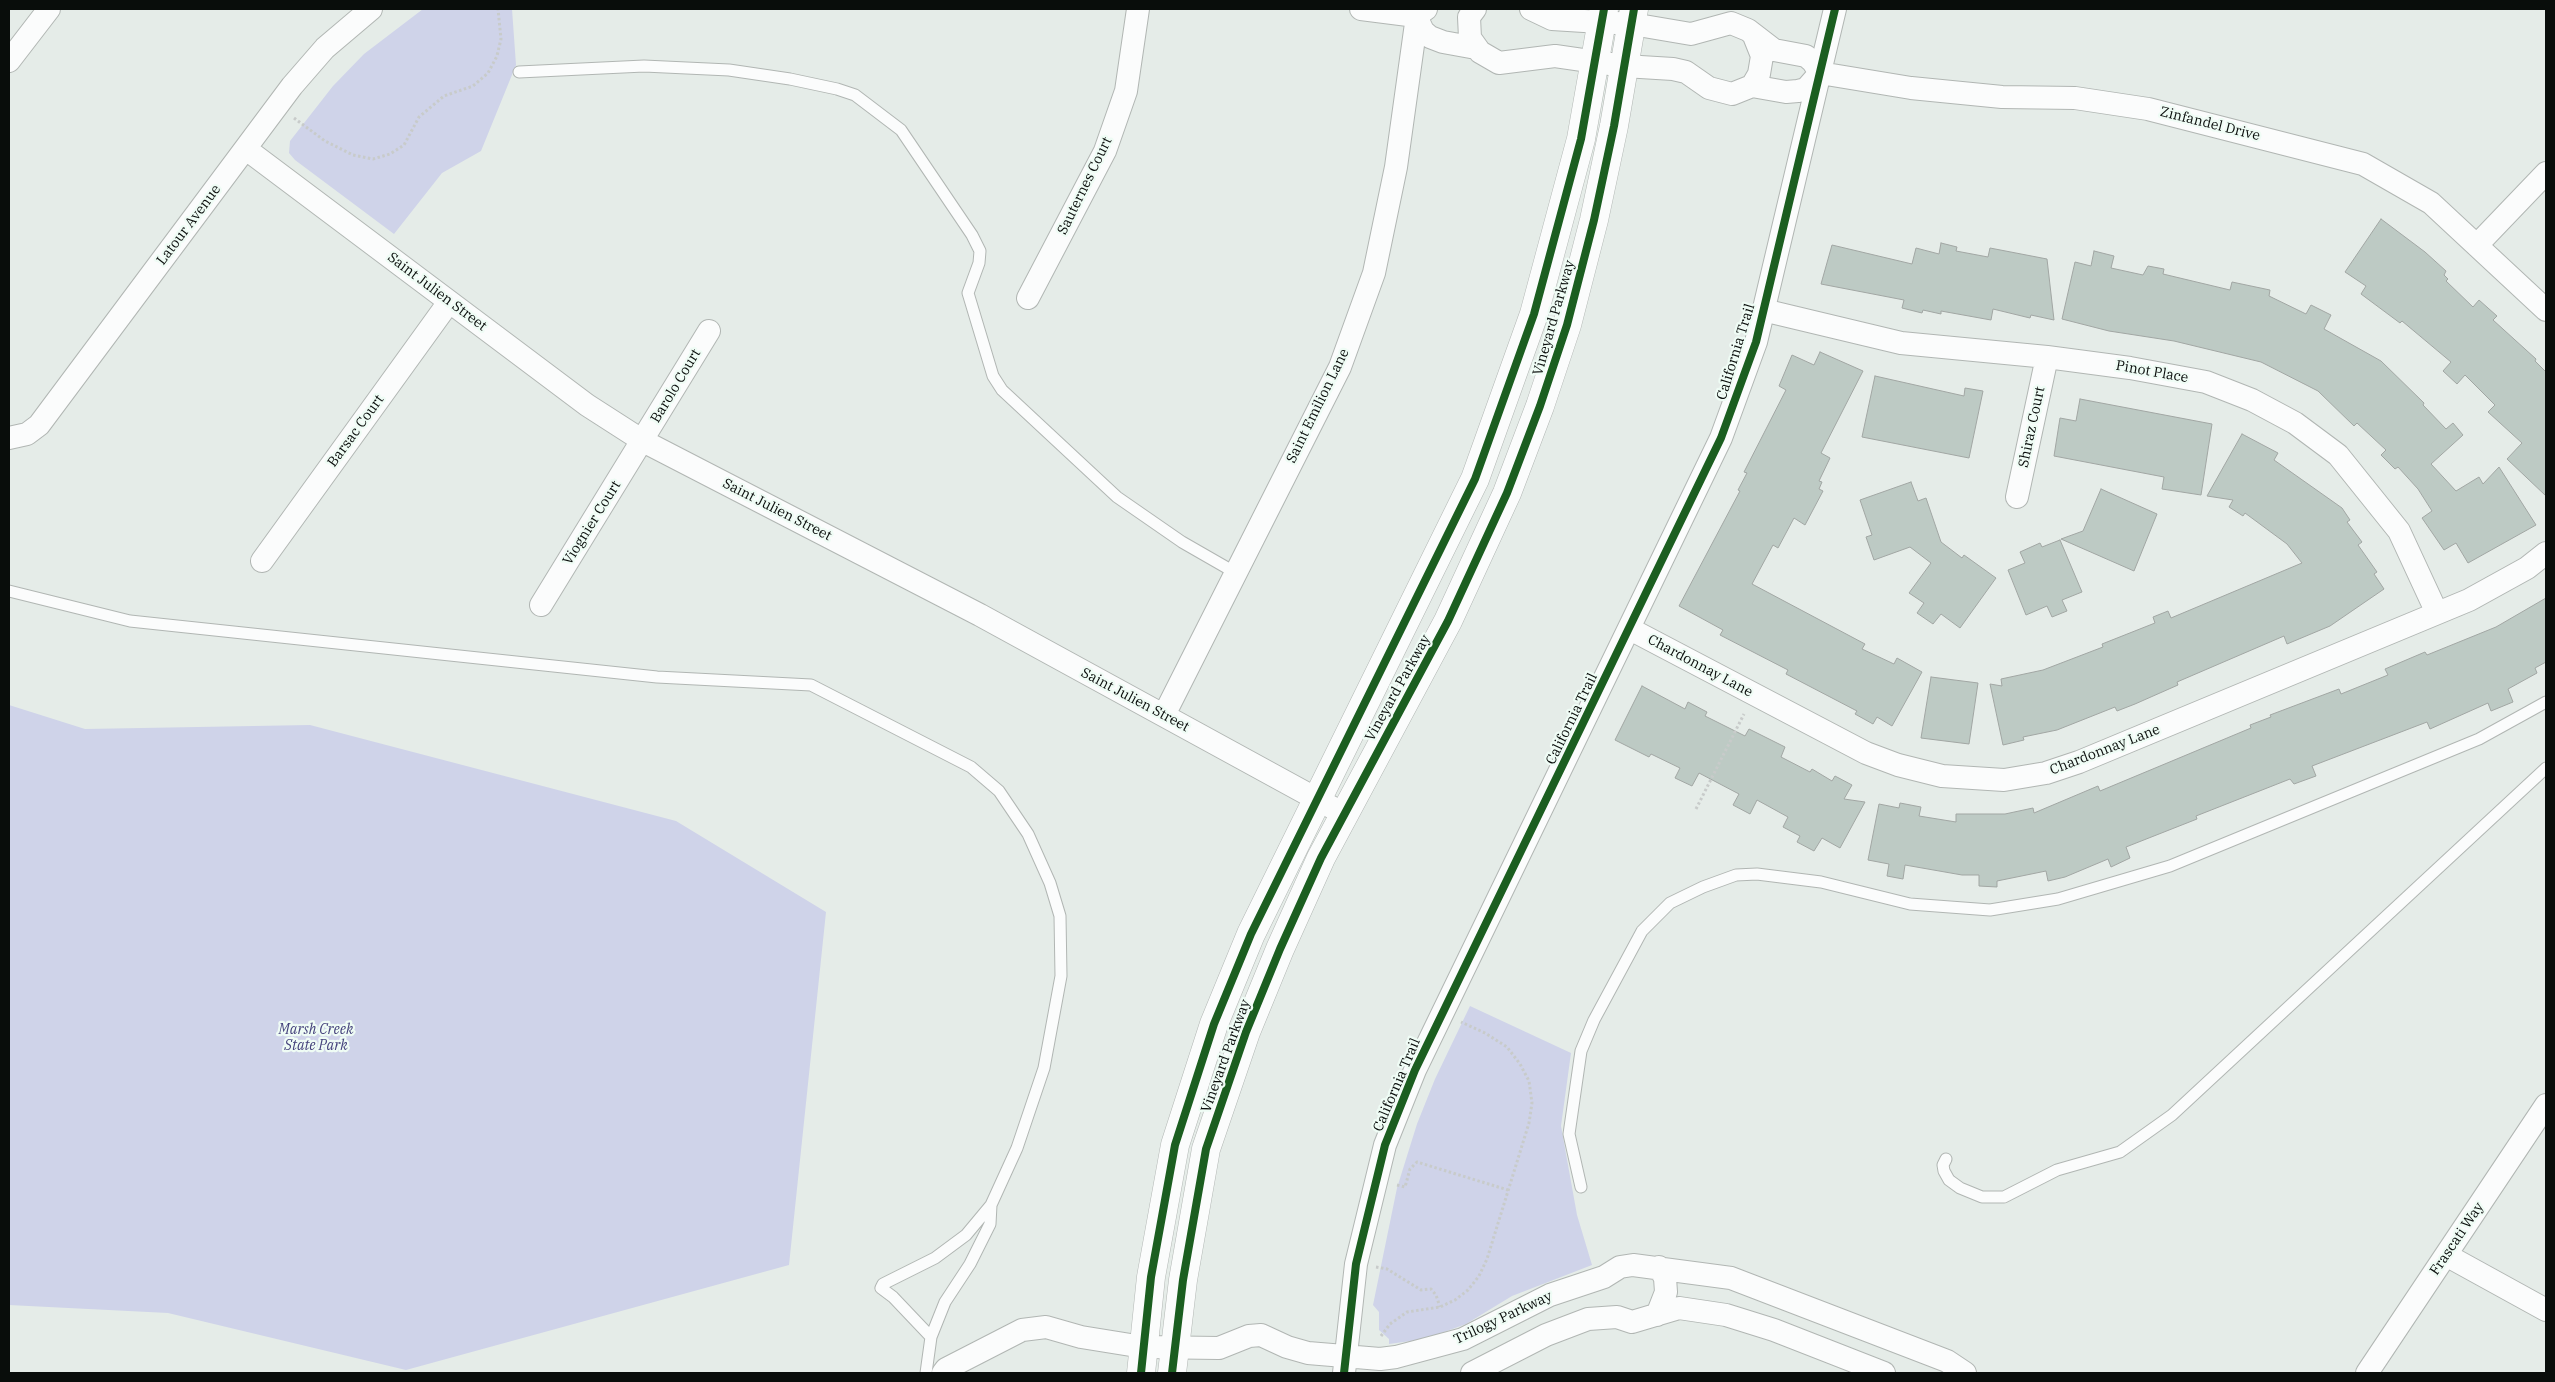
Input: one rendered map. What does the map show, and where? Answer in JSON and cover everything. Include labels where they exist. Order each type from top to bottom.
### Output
[{"type":"street","points":[[9,61],[49,9]]},
{"type":"street","name":"Latour Avenue","points":[[9,438],[27,434],[46,417],[278,105],[326,48],[371,9]]},
{"type":"street","name":"Sauternes Court","points":[[1028,298],[1105,151],[1126,91],[1138,9]]},
{"type":"street","points":[[1361,9],[1420,11],[1423,31],[1430,37],[1443,42],[1476,48],[1499,64],[1555,56],[1624,66],[1673,69],[1686,72],[1709,88],[1732,94],[1752,86],[1786,92],[1798,91],[1806,89],[1820,73],[1806,56],[1774,50],[1748,30],[1731,23],[1691,34],[1633,16],[1603,15],[1552,20],[1531,9]]},
{"type":"street","points":[[1475,9],[1469,17],[1468,29],[1476,48]]},
{"type":"street","name":"California Trail","points":[[1345,1364],[1356,1264],[1385,1145],[1412,1078],[1722,438],[1756,342],[1835,9]]},
{"type":"street","name":"Saint Emilion Lane","points":[[1164,715],[1340,367],[1374,272],[1396,167],[1420,11]]},
{"type":"street","name":"Vineyard Parkway","points":[[1141,1373],[1142,1347],[1151,1278],[1175,1146],[1214,1024],[1240,961],[1317,799],[1475,479],[1500,414],[1534,314],[1581,138],[1603,15]]},
{"type":"street","name":"Vineyard Parkway","points":[[1173,1360],[1183,1280],[1206,1149],[1246,1032],[1280,949],[1344,814],[1448,621],[1507,493],[1540,406],[1567,325],[1594,220],[1614,126],[1633,16]]},
{"type":"street","points":[[1752,86],[1759,74],[1762,56],[1754,36]]},
{"type":"street","name":"Zinfandel Drive","points":[[1820,73],[1911,88],[2002,96],[2075,98],[2139,107],[2268,138],[2363,164],[2431,203],[2546,310]]},
{"type":"street","name":"Saint Julien Street","points":[[246,149],[587,405],[643,441],[980,615],[1344,814]]},
{"type":"street","points":[[2477,245],[2546,172]]},
{"type":"street","name":"Barsac Court","points":[[262,561],[450,302]]},
{"type":"street","name":"Pinot Place","points":[[1763,310],[1901,343],[2047,357],[2130,368],[2206,382],[2252,400],[2295,423],[2338,455],[2394,523],[2412,555],[2437,613]]},
{"type":"street","name":"Barolo Court","points":[[643,441],[709,330]]},
{"type":"street","name":"Shiraz Court","points":[[2017,497],[2047,357]]},
{"type":"street","name":"Viognier Court","points":[[542,605],[643,441]]},
{"type":"street","name":"Chardonnay Lane","points":[[1630,629],[1866,753],[1898,765],[1942,776],[2004,780],[2046,773],[2078,762],[2437,613],[2496,586],[2546,553]]},
{"type":"street","name":"Frascati Way","points":[[2367,1373],[2546,1105]]},
{"type":"street","points":[[2446,1255],[2546,1310]]},
{"type":"street","name":"Trilogy Parkway","points":[[943,1373],[946,1369],[1022,1330],[1046,1328],[1081,1337],[1142,1347],[1173,1360],[1219,1348],[1248,1336],[1261,1335],[1286,1347],[1345,1364],[1380,1359],[1447,1345],[1463,1339],[1550,1295],[1604,1277],[1620,1267],[1634,1265],[1731,1278],[1947,1361],[1966,1373]]},
{"type":"street","points":[[1657,1315],[1666,1292],[1666,1278],[1659,1267]]},
{"type":"street","points":[[1472,1373],[1546,1335],[1588,1318],[1617,1317],[1632,1322],[1657,1315],[1666,1310],[1680,1308],[1726,1315],[1774,1330],[1884,1373]]},
{"type":"lane","points":[[520,72],[644,66],[730,70],[790,79],[837,89],[855,96],[901,130],[980,251],[979,263],[968,293],[993,376],[1002,390],[1117,497],[1182,542],[1236,573]]},
{"type":"lane","points":[[9,591],[130,621],[657,677],[811,685],[972,767],[999,791],[1028,834],[1050,883],[1060,916],[1060,976],[1044,1068],[1017,1148],[991,1205],[966,1236],[935,1258],[883,1284],[881,1288],[898,1302],[931,1338]]},
{"type":"lane","points":[[1581,1187],[1569,1134],[1581,1051],[1594,1020],[1642,931],[1670,902],[1703,886],[1736,875],[1758,874],[1821,882],[1910,904],[1990,910],[2058,900],[2170,866],[2479,739],[2546,702]]},
{"type":"lane","points":[[1946,1159],[1942,1165],[1944,1171],[1949,1180],[1960,1188],[1982,1197],[2004,1197],[2057,1170],[2120,1152],[2172,1115],[2546,768]]},
{"type":"lane","points":[[926,1373],[931,1338],[945,1302],[970,1264],[990,1224],[991,1205]]},
{"type":"path","points":[[278,105],[325,141],[353,156],[373,159],[390,154],[404,145],[419,117],[444,96],[473,86],[488,73],[497,56],[501,39],[498,9]]},
{"type":"path","points":[[1696,809],[1754,694]]},
{"type":"path","points":[[1380,1338],[1390,1324],[1406,1312],[1440,1307],[1455,1300],[1468,1290],[1479,1276],[1487,1259],[1529,1123],[1532,1103],[1529,1081],[1520,1064],[1507,1048],[1485,1033],[1442,1014]]},
{"type":"path","points":[[1376,1179],[1404,1187],[1410,1168],[1417,1162],[1508,1190]]},
{"type":"path","points":[[1356,1264],[1387,1268],[1421,1290],[1431,1289],[1436,1295],[1440,1307]]},
{"type":"green space","points":[[423,9],[512,9],[516,65],[481,151],[442,173],[394,234],[295,160],[289,153],[290,141],[333,86],[364,54]]},
{"type":"green space","name":"Marsh Creek State Park","points":[[9,705],[85,729],[310,725],[676,821],[826,912],[789,1265],[406,1370],[168,1313],[9,1305]]},
{"type":"green space","points":[[1470,1006],[1571,1053],[1561,1126],[1577,1215],[1592,1265],[1512,1296],[1466,1324],[1425,1339],[1389,1344],[1389,1339],[1379,1330],[1379,1312],[1373,1305],[1397,1188],[1417,1124],[1435,1079]]},
{"type":"building","points":[[2381,219],[2425,252],[2446,271],[2444,275],[2448,279],[2446,281],[2473,307],[2479,300],[2497,316],[2493,320],[2536,359],[2535,361],[2546,372],[2546,496],[2507,459],[2522,443],[2488,412],[2495,405],[2465,375],[2457,384],[2443,371],[2451,362],[2402,321],[2400,323],[2361,294],[2366,286],[2345,272]]},
{"type":"building","points":[[1941,243],[1957,247],[1956,251],[1988,257],[1990,248],[2047,259],[2054,320],[2031,315],[2030,318],[1993,309],[1991,320],[1941,311],[1941,314],[1923,310],[1922,313],[1902,308],[1904,300],[1821,284],[1832,245],[1912,264],[1916,248],[1939,254]]},
{"type":"building","points":[[2094,251],[2114,256],[2111,268],[2143,275],[2148,266],[2164,269],[2163,274],[2230,290],[2232,282],[2270,290],[2269,296],[2306,314],[2311,305],[2331,315],[2324,329],[2381,361],[2424,403],[2423,405],[2446,429],[2453,423],[2463,435],[2431,464],[2456,491],[2479,477],[2483,484],[2499,467],[2536,525],[2468,563],[2456,543],[2444,550],[2422,518],[2432,511],[2418,489],[2398,467],[2395,469],[2381,455],[2386,450],[2357,423],[2354,426],[2318,391],[2261,362],[2174,341],[2109,331],[2062,319],[2075,262],[2091,266]]},
{"type":"building","points":[[1820,352],[1863,371],[1821,453],[1830,458],[1819,481],[1822,482],[1819,489],[1823,491],[1805,525],[1794,518],[1778,548],[1773,545],[1752,584],[1865,644],[1862,649],[1894,664],[1897,658],[1922,672],[1892,726],[1877,717],[1873,724],[1855,714],[1857,711],[1786,674],[1788,670],[1720,635],[1723,630],[1679,606],[1740,491],[1738,490],[1747,473],[1744,472],[1786,390],[1779,386],[1792,355],[1814,365]]},
{"type":"building","points":[[1875,376],[1964,396],[1965,388],[1983,391],[1969,458],[1862,437]]},
{"type":"building","points":[[2080,399],[2212,424],[2201,495],[2162,489],[2164,477],[2054,456],[2060,418],[2076,421]]},
{"type":"building","points":[[2242,434],[2278,453],[2274,460],[2342,508],[2350,520],[2347,522],[2362,542],[2358,545],[2377,572],[2374,574],[2384,589],[2330,626],[2287,644],[2284,636],[2177,682],[2178,685],[2117,711],[2115,707],[2057,730],[2023,737],[2024,740],[2003,745],[1990,684],[2002,686],[2001,679],[2043,670],[2103,647],[2102,644],[2155,623],[2153,617],[2168,611],[2171,618],[2302,563],[2287,544],[2245,513],[2243,516],[2229,507],[2233,500],[2207,496]]},
{"type":"building","points":[[1911,482],[1918,501],[1926,498],[1941,542],[1962,558],[1964,555],[1996,578],[1960,628],[1941,614],[1933,624],[1917,613],[1924,603],[1909,593],[1931,563],[1910,547],[1874,560],[1866,537],[1872,535],[1860,500]]},
{"type":"building","points":[[2101,489],[2157,514],[2134,571],[2061,539],[2083,531]]},
{"type":"building","points":[[2060,540],[2082,592],[2062,600],[2067,611],[2052,617],[2047,606],[2026,615],[2008,570],[2025,563],[2020,552],[2040,543],[2042,547]]},
{"type":"building","points":[[2546,598],[2546,662],[2535,668],[2537,673],[2508,689],[2513,702],[2491,711],[2488,703],[2430,729],[2427,722],[2312,766],[2316,776],[2294,784],[2290,779],[2196,816],[2197,819],[2126,847],[2130,858],[2111,867],[2108,859],[2065,877],[2048,881],[2046,871],[1997,881],[1997,887],[1979,886],[1979,875],[1962,875],[1905,865],[1903,879],[1887,876],[1889,864],[1868,860],[1879,804],[1899,808],[1900,803],[1921,807],[1919,816],[1956,822],[1956,814],[2005,814],[2033,808],[2034,813],[2098,786],[2100,791],[2251,728],[2250,725],[2271,717],[2270,715],[2339,689],[2341,694],[2388,675],[2385,669],[2425,652],[2427,655],[2496,627]]},
{"type":"building","points":[[1931,677],[1978,683],[1969,744],[1921,738]]},
{"type":"building","points":[[1642,686],[1685,709],[1688,702],[1707,712],[1705,716],[1745,736],[1749,729],[1785,747],[1781,757],[1810,772],[1812,769],[1832,781],[1835,776],[1852,785],[1844,799],[1865,802],[1840,848],[1822,838],[1814,851],[1797,842],[1800,836],[1783,827],[1788,817],[1757,800],[1750,814],[1733,805],[1739,794],[1699,773],[1692,786],[1675,778],[1680,768],[1651,754],[1649,757],[1615,740]]},
{"type":"cycle path","points":[[1141,1373],[1151,1277],[1175,1145],[1214,1024],[1251,934],[1475,479],[1534,314],[1581,139],[1604,9]]},
{"type":"cycle path","points":[[1172,1373],[1183,1280],[1206,1149],[1246,1032],[1280,949],[1321,858],[1448,621],[1507,493],[1540,406],[1567,325],[1594,220],[1614,126],[1634,9]]},
{"type":"cycle path","points":[[1344,1373],[1356,1264],[1385,1145],[1415,1070],[1721,438],[1756,342],[1835,9]]}]
